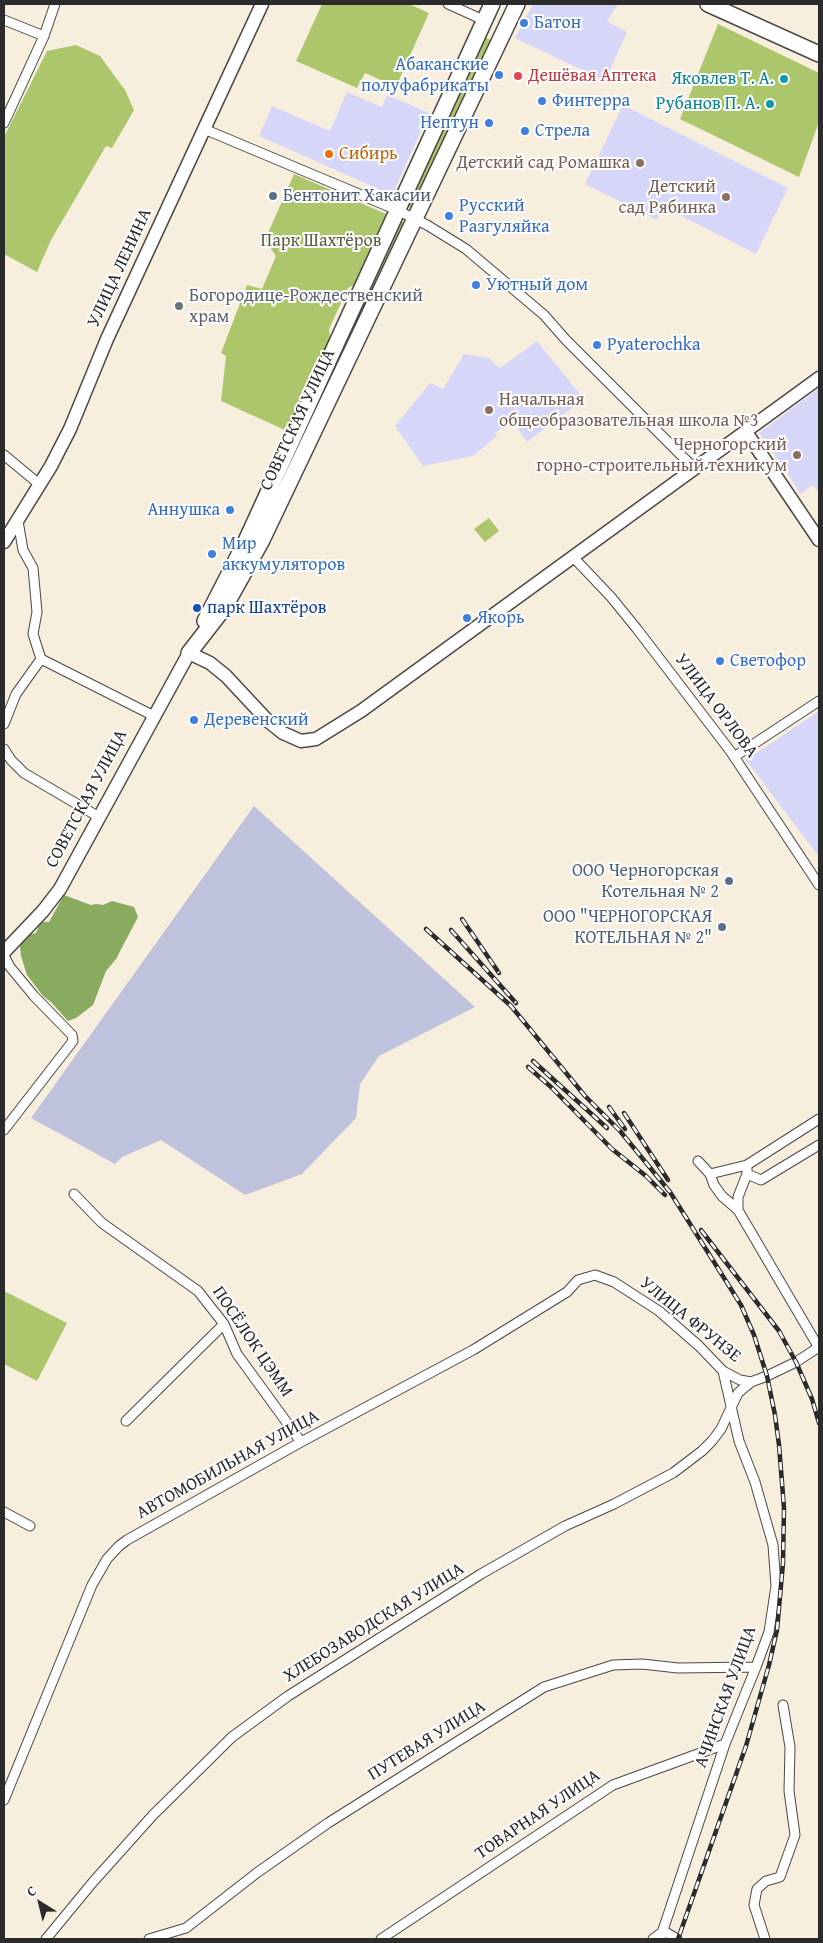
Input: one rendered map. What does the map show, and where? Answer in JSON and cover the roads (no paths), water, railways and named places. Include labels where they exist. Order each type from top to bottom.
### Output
[{"type":"main road","name":"УЛИЦА ЛЕНИНА","points":[[4,542],[51,466],[70,428],[107,339],[262,4]]},
{"type":"main road","name":"СОВЕТСКАЯ УЛИЦА","points":[[4,952],[43,911],[60,889],[188,653],[245,542],[492,4]]},
{"type":"main road","name":"СОВЕТСКАЯ УЛИЦА","points":[[188,653],[224,608],[262,540],[517,4]]},
{"type":"main road","points":[[708,4],[819,54]]},
{"type":"main road","points":[[188,653],[210,663],[226,676],[268,721],[283,733],[301,741],[316,739],[361,711],[819,378]]},
{"type":"main road","points":[[746,432],[819,540]]},
{"type":"street","points":[[4,123],[44,36],[55,4]]},
{"type":"street","points":[[448,4],[479,18]]},
{"type":"street","points":[[4,20],[44,36]]},
{"type":"street","points":[[204,129],[397,210],[466,249],[530,302],[695,469]]},
{"type":"street","points":[[4,455],[40,484]]},
{"type":"street","points":[[18,521],[23,550],[33,568],[37,612],[33,634],[41,659],[154,716]]},
{"type":"street","name":"УЛИЦА ОРЛОВА","points":[[573,557],[611,597],[637,629],[734,757],[819,885]]},
{"type":"street","points":[[4,724],[16,694],[41,659]]},
{"type":"street","points":[[734,757],[819,701]]},
{"type":"street","points":[[4,749],[11,760],[24,773],[99,817]]},
{"type":"street","points":[[4,956],[10,967],[34,996],[72,1035],[73,1041],[4,1130]]},
{"type":"street","points":[[710,1174],[747,1169],[819,1119]]},
{"type":"street","points":[[747,1169],[761,1180],[819,1145]]},
{"type":"street","points":[[698,1161],[710,1174],[714,1185],[722,1196],[738,1210],[819,1348]]},
{"type":"street","points":[[738,1210],[738,1198],[747,1169]]},
{"type":"street","name":"ПОСЁЛОК ЦЭММ","points":[[74,1194],[102,1223],[198,1291],[224,1324],[237,1354],[302,1442]]},
{"type":"street","name":"УЛИЦА ФРУНЗЕ","points":[[595,1275],[614,1282],[659,1311],[699,1346],[723,1372],[740,1380],[751,1382],[779,1371],[819,1348]]},
{"type":"street","name":"АВТОМОБИЛЬНАЯ УЛИЦА","points":[[4,1800],[92,1585],[107,1559],[127,1540],[472,1350],[567,1292],[578,1280],[595,1275]]},
{"type":"street","points":[[126,1421],[224,1324]]},
{"type":"street","name":"АЧИНСКАЯ УЛИЦА","points":[[662,1935],[725,1744],[769,1632],[776,1586],[773,1545],[758,1488],[739,1441],[723,1372]]},
{"type":"street","name":"ХЛЕБОЗАВОДСКАЯ УЛИЦА","points":[[46,1939],[87,1889],[154,1814],[232,1737],[288,1696],[481,1574],[565,1526],[614,1504],[673,1473],[712,1441],[721,1429],[738,1393],[751,1382]]},
{"type":"street","points":[[4,1512],[30,1526]]},
{"type":"street","name":"ПУТЕВАЯ УЛИЦА","points":[[149,1939],[186,1928],[258,1872],[328,1823],[544,1687],[612,1665],[642,1664],[678,1668],[756,1667]]},
{"type":"street","points":[[765,1939],[754,1905],[757,1889],[766,1881],[780,1877],[795,1835],[789,1791],[790,1747],[783,1705]]},
{"type":"street","name":"ТОВАРНАЯ УЛИЦА","points":[[381,1939],[613,1785],[725,1744]]},
{"type":"street","points":[[654,1939],[662,1935],[677,1939]]},
{"type":"railway","points":[[462,919],[499,973]]},
{"type":"railway","points":[[426,929],[511,1006],[585,1096],[620,1131],[670,1192],[741,1305],[754,1335],[767,1376],[779,1445],[784,1508],[783,1563],[777,1630],[746,1746],[678,1939]]},
{"type":"railway","points":[[451,930],[516,1003]]},
{"type":"railway","points":[[533,1061],[607,1128]]},
{"type":"railway","points":[[528,1067],[551,1087],[612,1149],[646,1176],[665,1195]]},
{"type":"railway","points":[[609,1107],[625,1129]]},
{"type":"railway","points":[[624,1113],[668,1180]]},
{"type":"railway","points":[[701,1230],[779,1331],[796,1362],[812,1399],[819,1423]]},
{"type":"place","name":"Батон","points":[[524,23]]},
{"type":"place","name":"Абаканские полуфабрикаты","points":[[499,75]]},
{"type":"place","name":"Дешёвая Аптека","points":[[518,76]]},
{"type":"place","name":"Яковлев Т. А.","points":[[784,79]]},
{"type":"place","name":"Финтерра","points":[[542,101]]},
{"type":"place","name":"Рубанов П. А.","points":[[770,104]]},
{"type":"place","name":"Нептун","points":[[489,123]]},
{"type":"place","name":"Стрела","points":[[525,131]]},
{"type":"place","name":"Сибирь","points":[[329,154]]},
{"type":"place","name":"Детский сад Ромашка","points":[[640,163]]},
{"type":"place","name":"Бентонит Хакасии","points":[[273,196]]},
{"type":"place","name":"Детский сад Рябинка","points":[[726,197]]},
{"type":"place","name":"Русский Разгуляйка","points":[[449,216]]},
{"type":"place","name":"Уютный дом","points":[[476,285]]},
{"type":"place","name":"Богородице-Рождественский храм","points":[[179,306]]},
{"type":"place","name":"Pyaterochka","points":[[597,345]]},
{"type":"place","name":"Начальная общеобразовательная школа №3","points":[[489,410]]},
{"type":"place","name":"Черногорский горно-строительный техникум","points":[[797,455]]},
{"type":"place","name":"Аннушка","points":[[230,510]]},
{"type":"place","name":"Мир аккумуляторов","points":[[212,554]]},
{"type":"place","name":"парк Шахтёров","points":[[197,608]]},
{"type":"place","name":"Якорь","points":[[467,618]]},
{"type":"place","name":"Светофор","points":[[720,661]]},
{"type":"place","name":"Деревенский","points":[[194,720]]},
{"type":"place","name":"ООО Черногорская Котельная № 2","points":[[729,881]]},
{"type":"place","name":"ООО \"ЧЕРНОГОРСКАЯ КОТЕЛЬНАЯ № 2\"","points":[[722,927]]},
{"type":"park label","name":"Парк Шахтёров","points":[[321,241]]}]
